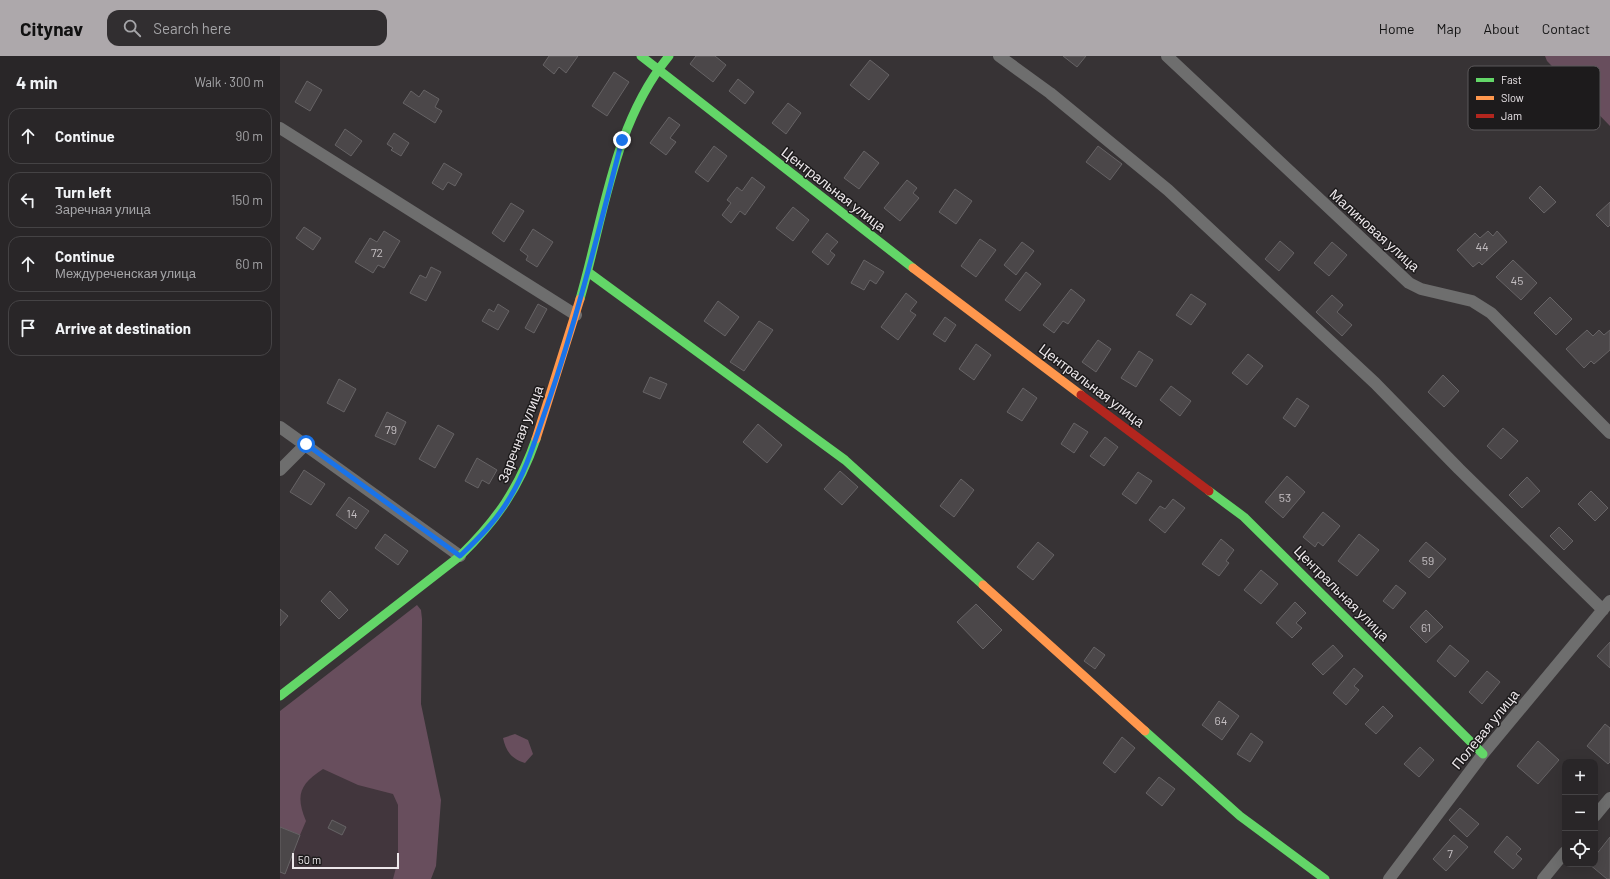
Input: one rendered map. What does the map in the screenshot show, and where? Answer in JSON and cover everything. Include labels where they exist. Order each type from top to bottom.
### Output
[{"type":"street","name":"Центральная улица","points":[[641,56],[863,230],[1244,517],[1483,754]]},
{"type":"street","name":"Заречная улица","points":[[280,696],[460,556],[485,532],[510,499],[525,470],[558,373],[588,272],[622,140],[642,94],[658,68],[669,56]]},
{"type":"street","points":[[1000,56],[1050,93],[1168,190],[1375,383],[1464,475],[1606,606]]},
{"type":"street","name":"Малиновая улица","points":[[1167,56],[1409,283],[1421,289],[1472,300],[1490,313],[1610,433]]},
{"type":"street","points":[[280,128],[576,315]]},
{"type":"street","points":[[588,272],[845,460],[1240,816],[1325,879]]},
{"type":"street","points":[[280,427],[306,444],[460,556]]},
{"type":"street","points":[[280,470],[306,444]]},
{"type":"street","name":"Полевая улица","points":[[1389,879],[1483,754],[1606,606]]},
{"type":"street","points":[[1598,812],[1610,798]]},
{"type":"street","points":[[1543,879],[1562,856]]},
{"type":"shaded area","points":[[1545,56],[1610,56],[1610,126],[1600,116],[1600,66],[1552,66]]},
{"type":"shaded area","points":[[417,605],[421,610],[422,619],[421,704],[441,800],[436,866],[431,879],[393,879],[398,860],[398,805],[393,794],[358,785],[323,769],[309,780],[302,791],[300,797],[306,821],[300,835],[280,827],[280,711]]},
{"type":"shaded area","points":[[280,713],[437,785],[414,879],[280,879]]},
{"type":"shaded area","points":[[515,734],[528,740],[533,754],[525,763],[513,757],[504,743],[503,738]]},
{"type":"building","points":[[549,56],[578,56],[566,73],[559,67],[554,74],[543,65]]},
{"type":"building","points":[[696,56],[715,56],[726,65],[713,82],[690,64]]},
{"type":"building","points":[[1063,56],[1086,56],[1077,67]]},
{"type":"building","points":[[870,60],[889,75],[869,100],[850,85]]},
{"type":"building","points":[[614,72],[629,82],[607,116],[592,106]]},
{"type":"building","points":[[738,79],[754,92],[745,104],[729,91]]},
{"type":"building","points":[[307,81],[322,90],[310,111],[295,102]]},
{"type":"building","points":[[424,90],[439,99],[435,107],[442,111],[435,123],[403,103],[411,91],[419,97]]},
{"type":"building","points":[[788,103],[801,113],[786,134],[772,123]]},
{"type":"building","points":[[669,117],[680,125],[670,138],[676,142],[666,155],[650,143]]},
{"type":"building","points":[[345,129],[362,141],[351,156],[335,145]]},
{"type":"building","points":[[394,133],[409,143],[401,156],[391,150],[393,148],[387,144]]},
{"type":"building","points":[[714,146],[727,156],[708,182],[695,172]]},
{"type":"building","points":[[1098,146],[1122,164],[1110,180],[1086,162]]},
{"type":"building","points":[[864,151],[879,163],[859,189],[844,178]]},
{"type":"building","points":[[444,163],[462,174],[455,186],[448,182],[443,190],[432,183]]},
{"type":"building","points":[[752,177],[765,187],[745,215],[740,211],[731,223],[722,215],[731,203],[727,200],[737,187],[742,191]]},
{"type":"building","points":[[907,180],[917,188],[913,193],[919,198],[900,221],[884,208]]},
{"type":"building","points":[[1540,186],[1556,202],[1544,213],[1529,198]]},
{"type":"building","points":[[955,189],[972,201],[956,224],[939,212]]},
{"type":"building","points":[[1610,202],[1610,225],[1608,227],[1596,215]]},
{"type":"building","points":[[511,203],[524,211],[504,242],[492,233]]},
{"type":"building","points":[[793,207],[809,220],[793,241],[776,228]]},
{"type":"building","points":[[304,227],[321,238],[313,250],[296,238]]},
{"type":"building","points":[[533,229],[553,242],[537,267],[526,260],[528,256],[520,250]]},
{"type":"building","points":[[384,231],[400,241],[384,268],[378,265],[373,273],[355,262],[370,238],[377,242]]},
{"type":"building","points":[[1488,231],[1493,236],[1497,231],[1507,242],[1482,265],[1479,262],[1473,267],[1457,250],[1475,233],[1480,238]]},
{"type":"building","points":[[827,233],[838,242],[830,251],[835,255],[828,265],[812,252]]},
{"type":"building","points":[[980,239],[996,250],[976,277],[961,266]]},
{"type":"building","points":[[1280,241],[1294,253],[1279,271],[1265,259]]},
{"type":"building","points":[[1022,242],[1034,251],[1016,275],[1004,265]]},
{"type":"building","points":[[1332,242],[1347,255],[1329,276],[1314,263]]},
{"type":"building","points":[[864,260],[884,272],[876,284],[870,280],[864,290],[851,283]]},
{"type":"building","points":[[1513,260],[1537,283],[1521,300],[1496,277]]},
{"type":"building","points":[[431,267],[441,272],[426,301],[410,293],[420,275],[426,278]]},
{"type":"building","points":[[1026,272],[1041,284],[1020,311],[1005,300]]},
{"type":"building","points":[[1071,289],[1085,300],[1068,324],[1063,321],[1054,333],[1043,325]]},
{"type":"building","points":[[906,293],[917,302],[910,311],[916,315],[898,340],[881,327]]},
{"type":"building","points":[[1191,294],[1206,304],[1191,325],[1176,315]]},
{"type":"building","points":[[1332,295],[1343,305],[1337,312],[1352,325],[1342,336],[1316,312]]},
{"type":"building","points":[[1550,297],[1572,319],[1556,335],[1534,313]]},
{"type":"building","points":[[718,301],[739,317],[725,336],[704,321]]},
{"type":"building","points":[[498,304],[509,311],[498,330],[482,321],[489,309],[494,312]]},
{"type":"building","points":[[538,304],[547,309],[534,333],[525,328]]},
{"type":"building","points":[[945,317],[956,325],[945,342],[933,334]]},
{"type":"building","points":[[759,321],[773,330],[744,371],[730,362]]},
{"type":"building","points":[[1587,330],[1593,336],[1599,330],[1604,335],[1610,330],[1610,350],[1594,364],[1591,361],[1584,368],[1566,349]]},
{"type":"building","points":[[1098,340],[1111,349],[1096,372],[1082,362]]},
{"type":"building","points":[[976,344],[991,355],[974,380],[959,369]]},
{"type":"building","points":[[1139,351],[1153,360],[1136,387],[1121,378]]},
{"type":"building","points":[[1248,354],[1263,366],[1247,385],[1232,373]]},
{"type":"building","points":[[1443,375],[1459,391],[1444,407],[1428,392]]},
{"type":"building","points":[[650,377],[667,384],[660,399],[643,392]]},
{"type":"building","points":[[339,379],[356,389],[344,412],[327,403]]},
{"type":"building","points":[[1171,386],[1191,401],[1180,416],[1160,400]]},
{"type":"building","points":[[1023,388],[1037,398],[1022,421],[1007,412]]},
{"type":"building","points":[[1297,398],[1309,406],[1295,427],[1283,418]]},
{"type":"building","points":[[387,412],[406,422],[395,445],[375,436]]},
{"type":"building","points":[[1074,423],[1088,432],[1074,453],[1061,444]]},
{"type":"building","points":[[758,424],[782,445],[767,463],[743,442]]},
{"type":"building","points":[[438,425],[454,434],[435,468],[419,459]]},
{"type":"building","points":[[1503,428],[1518,441],[1501,459],[1487,446]]},
{"type":"building","points":[[1105,437],[1118,447],[1104,466],[1090,456]]},
{"type":"building","points":[[477,458],[497,470],[489,484],[482,480],[478,488],[465,481]]},
{"type":"building","points":[[304,470],[325,484],[311,505],[290,492]]},
{"type":"building","points":[[840,471],[858,487],[842,505],[824,489]]},
{"type":"building","points":[[1138,472],[1152,481],[1136,504],[1122,494]]},
{"type":"building","points":[[1287,476],[1305,492],[1283,518],[1265,502]]},
{"type":"building","points":[[1527,477],[1540,491],[1522,508],[1509,495]]},
{"type":"building","points":[[961,479],[974,490],[954,517],[940,506]]},
{"type":"building","points":[[1591,491],[1608,508],[1595,521],[1578,504]]},
{"type":"building","points":[[349,497],[369,511],[356,529],[336,515]]},
{"type":"building","points":[[1173,499],[1185,508],[1165,533],[1149,520],[1160,506],[1165,509]]},
{"type":"building","points":[[1323,512],[1340,526],[1323,546],[1318,542],[1315,547],[1303,537]]},
{"type":"building","points":[[1559,527],[1573,541],[1564,550],[1550,536]]},
{"type":"building","points":[[385,534],[408,551],[398,565],[375,548]]},
{"type":"building","points":[[1359,534],[1379,550],[1357,576],[1338,561]]},
{"type":"building","points":[[1221,539],[1234,550],[1226,561],[1229,563],[1219,576],[1202,564]]},
{"type":"building","points":[[1038,542],[1054,555],[1033,580],[1017,567]]},
{"type":"building","points":[[1426,542],[1446,559],[1429,578],[1409,561]]},
{"type":"building","points":[[1261,570],[1278,584],[1261,604],[1244,590]]},
{"type":"building","points":[[1396,585],[1406,593],[1393,609],[1383,601]]},
{"type":"building","points":[[330,591],[348,610],[339,619],[321,601]]},
{"type":"building","points":[[1295,602],[1306,613],[1296,623],[1302,628],[1292,638],[1276,623]]},
{"type":"building","points":[[976,604],[1002,630],[983,649],[957,622]]},
{"type":"building","points":[[280,609],[288,616],[280,626]]},
{"type":"building","points":[[1426,610],[1443,627],[1426,643],[1410,627]]},
{"type":"building","points":[[1610,642],[1610,668],[1597,656]]},
{"type":"building","points":[[1333,645],[1343,656],[1323,675],[1312,664]]},
{"type":"building","points":[[1450,645],[1469,661],[1455,677],[1437,661]]},
{"type":"building","points":[[1094,647],[1105,655],[1095,669],[1084,661]]},
{"type":"building","points":[[1354,668],[1363,676],[1354,686],[1359,690],[1346,705],[1333,693]]},
{"type":"building","points":[[1487,671],[1500,682],[1482,704],[1469,692]]},
{"type":"building","points":[[1219,701],[1239,716],[1222,740],[1202,725]]},
{"type":"building","points":[[1383,706],[1393,716],[1376,734],[1365,724]]},
{"type":"building","points":[[1605,724],[1610,728],[1610,762],[1608,764],[1587,746]]},
{"type":"building","points":[[1251,733],[1263,742],[1250,762],[1237,754]]},
{"type":"building","points":[[1122,737],[1135,748],[1115,773],[1103,763]]},
{"type":"building","points":[[1538,741],[1559,760],[1538,784],[1517,766]]},
{"type":"building","points":[[1420,747],[1434,760],[1419,777],[1404,764]]},
{"type":"building","points":[[1159,777],[1175,789],[1162,806],[1146,793]]},
{"type":"building","points":[[1460,808],[1479,824],[1467,837],[1449,820]]},
{"type":"building","points":[[332,820],[346,827],[342,835],[328,828]]},
{"type":"building","points":[[280,827],[300,835],[285,874],[280,872]]},
{"type":"building","points":[[1454,835],[1468,847],[1446,871],[1433,859]]},
{"type":"building","points":[[1507,836],[1521,849],[1516,854],[1522,859],[1513,869],[1494,852]]},
{"type":"building","points":[[1610,837],[1610,879],[1607,879],[1593,867],[1598,867],[1598,852]]},
{"type":"traffic: fast","points":[[641,56],[913,268]]},
{"type":"traffic: fast","points":[[580,299],[612,172],[623,141],[635,111],[650,83],[669,56]]},
{"type":"traffic: fast","points":[[588,272],[845,460],[983,585]]},
{"type":"traffic: fast","points":[[280,696],[460,556],[473,543],[506,502],[522,473],[536,439]]},
{"type":"traffic: fast","points":[[1209,491],[1244,517],[1483,754]]},
{"type":"traffic: fast","points":[[1145,731],[1240,816],[1325,879]]},
{"type":"traffic: slow","points":[[913,268],[1081,395]]},
{"type":"traffic: slow","points":[[536,439],[580,299]]},
{"type":"traffic: slow","points":[[983,585],[1145,731]]},
{"type":"traffic: jam","points":[[1081,395],[1209,491]]},
{"type":"route","points":[[306,444],[460,556],[485,532],[510,499],[525,470],[576,315],[622,140]]}]
